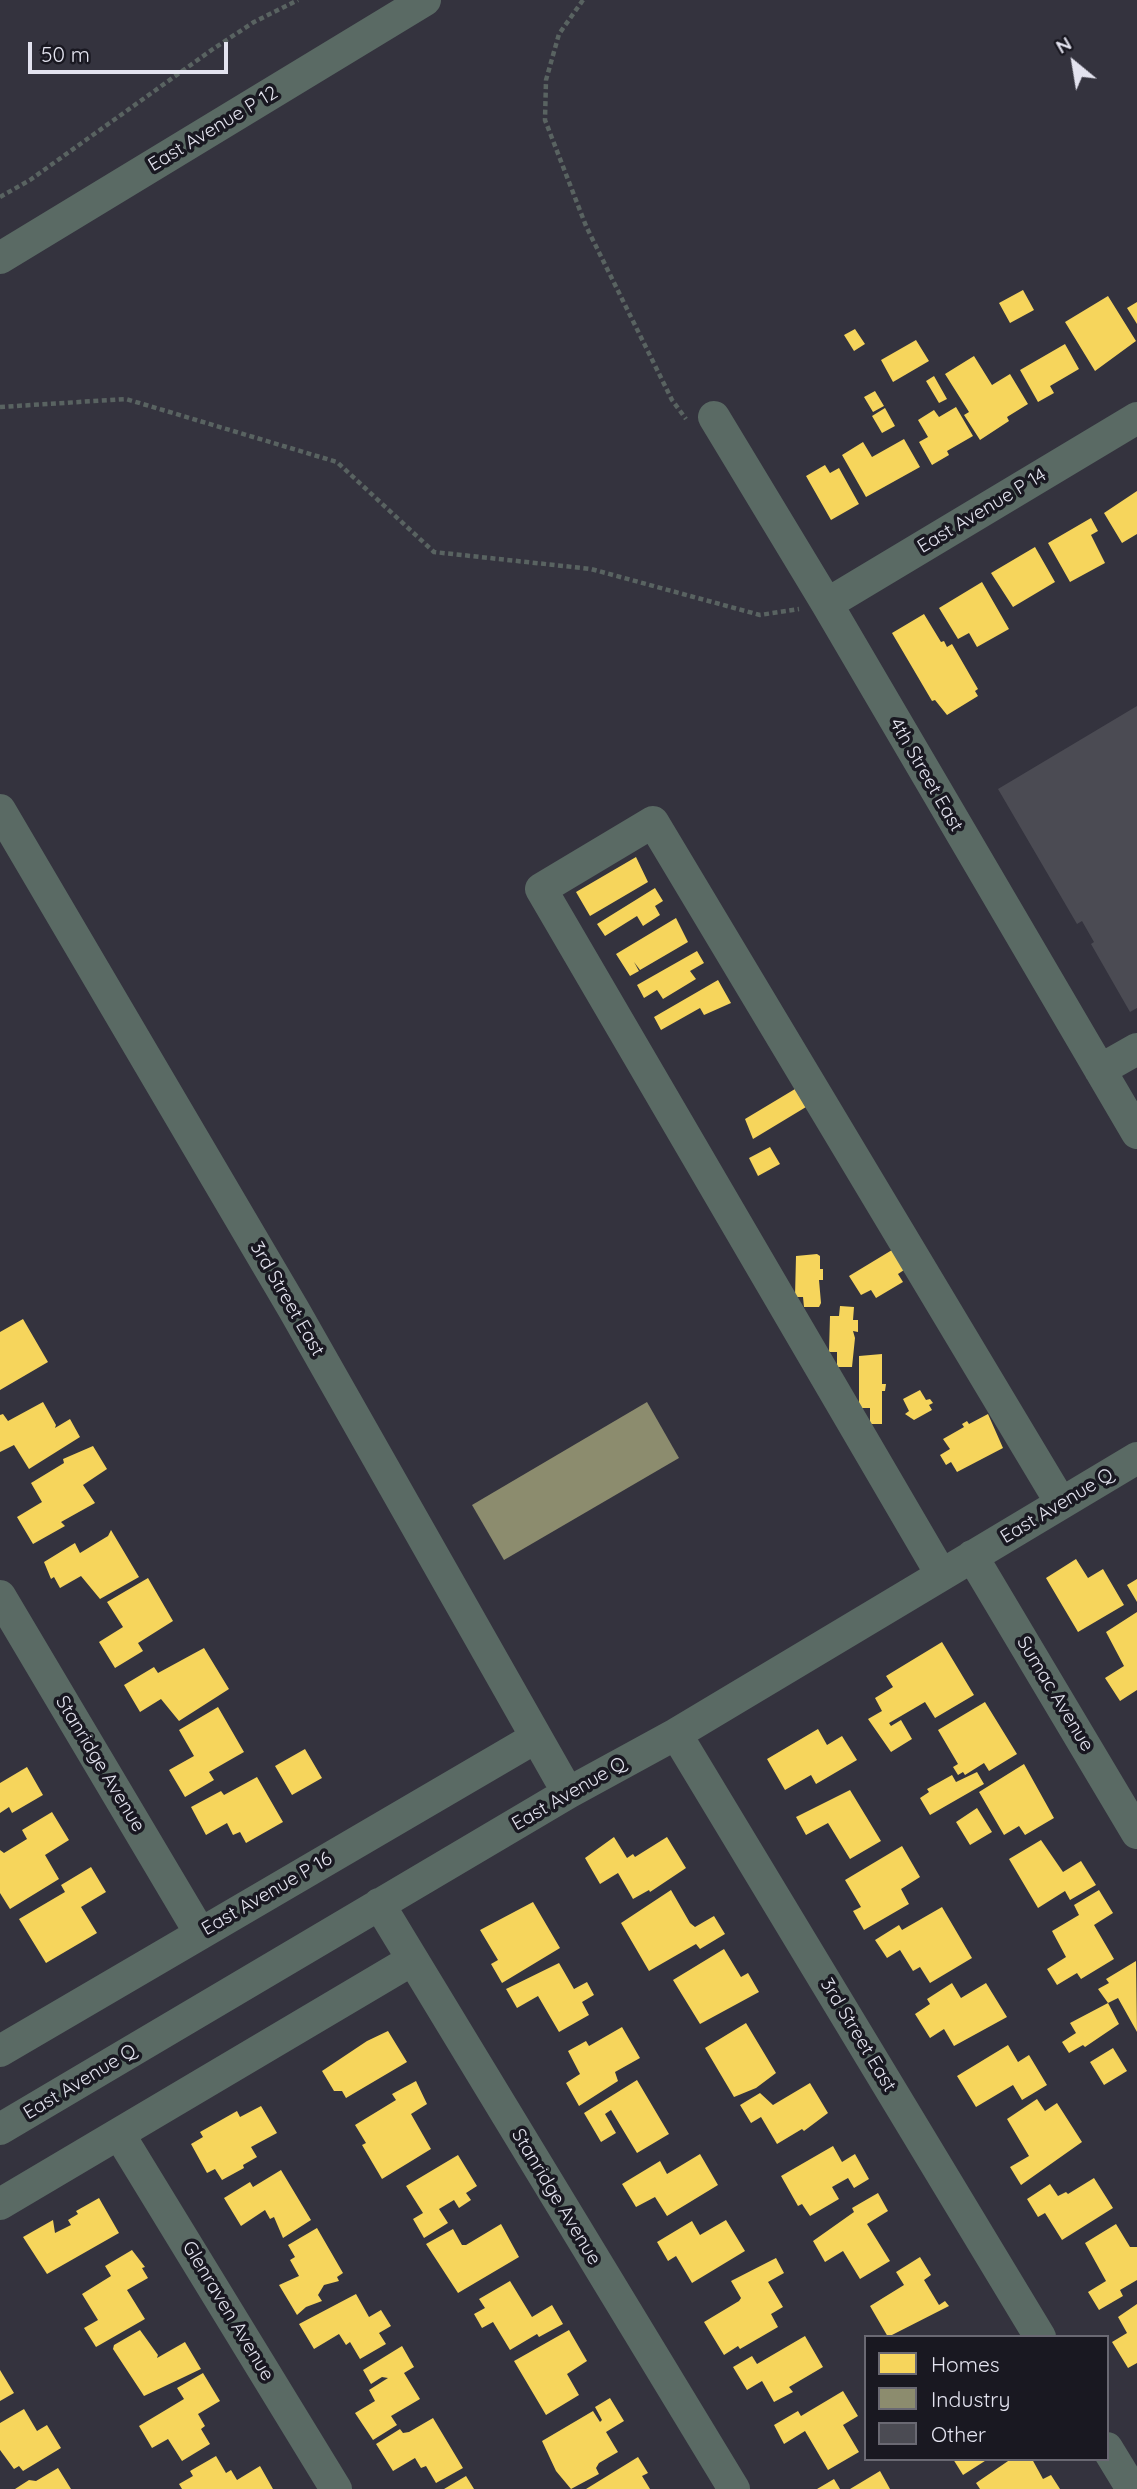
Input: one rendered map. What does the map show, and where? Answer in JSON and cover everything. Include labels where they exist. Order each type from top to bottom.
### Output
[{"type":"street","name":"East Avenue P 12","points":[[0,258],[425,0]]},
{"type":"street","name":"4th Street East","points":[[714,417],[827,604],[1137,1133]]},
{"type":"street","name":"East Avenue P 14","points":[[827,604],[1137,418]]},
{"type":"street","name":"3rd Street East","points":[[0,810],[294,1310],[568,1793]]},
{"type":"street","points":[[941,1574],[541,890],[653,822],[1061,1503]]},
{"type":"street","points":[[1100,1070],[1137,1049]]},
{"type":"street","name":"East Avenue Q","points":[[0,2129],[568,1793],[676,1734],[1137,1458]]},
{"type":"street","name":"Sumac Avenue","points":[[972,1556],[1137,1833]]},
{"type":"street","name":"Stanridge Avenue","points":[[0,1596],[200,1933]]},
{"type":"street","name":"3rd Street East","points":[[676,1734],[1039,2335]]},
{"type":"street","name":"East Avenue P 16","points":[[0,2052],[535,1738]]},
{"type":"street","name":"Stanridge Avenue","points":[[379,1904],[734,2489]]},
{"type":"street","points":[[0,2204],[412,1960]]},
{"type":"street","name":"Glenraven Avenue","points":[[120,2134],[336,2489]]},
{"type":"street","points":[[1109,2451],[1132,2489]]},
{"type":"path","points":[[0,197],[30,180],[254,22],[298,0]]},
{"type":"path","points":[[583,0],[559,34],[546,80],[545,120],[586,226],[672,400],[688,421],[714,417]]},
{"type":"path","points":[[0,407],[126,400],[337,462],[434,552],[591,569],[760,615],[827,604]]},
{"type":"building: Homes","points":[[1023,290],[1034,310],[1010,323],[999,303]]},
{"type":"building: Homes","points":[[1108,296],[1136,341],[1095,371],[1065,322]]},
{"type":"building: Homes","points":[[1137,302],[1137,324],[1127,308]]},
{"type":"building: Homes","points":[[855,329],[865,344],[854,351],[844,335]]},
{"type":"building: Homes","points":[[916,340],[929,361],[893,382],[881,360]]},
{"type":"building: Homes","points":[[1065,344],[1079,369],[1050,386],[1054,393],[1038,402],[1020,370]]},
{"type":"building: Homes","points":[[974,356],[992,385],[1010,374],[1028,404],[1007,417],[1009,421],[980,440],[964,415],[969,412],[945,374]]},
{"type":"building: Homes","points":[[934,376],[947,399],[939,403],[926,381]]},
{"type":"building: Homes","points":[[875,391],[884,406],[873,412],[864,397]]},
{"type":"building: Homes","points":[[956,407],[973,436],[947,451],[949,455],[932,465],[919,442],[928,437],[918,420],[934,410],[939,417]]},
{"type":"building: Homes","points":[[885,408],[895,426],[882,433],[872,416]]},
{"type":"building: Homes","points":[[904,439],[920,467],[866,497],[842,455],[863,442],[872,457]]},
{"type":"building: Homes","points":[[825,465],[830,473],[839,468],[859,504],[831,520],[806,476]]},
{"type":"building: Homes","points":[[1137,491],[1137,534],[1122,543],[1104,513]]},
{"type":"building: Homes","points":[[1091,518],[1098,531],[1091,535],[1105,563],[1070,582],[1048,543]]},
{"type":"building: Homes","points":[[1035,547],[1055,582],[1013,607],[991,573]]},
{"type":"building: Homes","points":[[982,582],[1009,629],[977,647],[969,633],[958,639],[939,608]]},
{"type":"building: Homes","points":[[924,614],[941,642],[944,641],[947,647],[952,644],[978,689],[975,691],[978,696],[947,715],[935,700],[932,701],[892,633]]},
{"type":"building: Homes","points":[[636,857],[648,882],[590,916],[576,892]]},
{"type":"building: Homes","points":[[655,888],[663,901],[655,906],[660,915],[643,926],[637,916],[605,936],[597,924]]},
{"type":"building: Homes","points":[[676,918],[688,942],[640,970],[634,962],[639,971],[630,976],[616,954]]},
{"type":"building: Homes","points":[[697,951],[704,963],[690,971],[696,979],[663,999],[657,990],[644,998],[637,985]]},
{"type":"building: Homes","points":[[718,980],[731,1003],[704,1015],[700,1008],[661,1030],[654,1017]]},
{"type":"building: Homes","points":[[795,1089],[806,1107],[753,1139],[745,1119]]},
{"type":"building: Homes","points":[[770,1147],[780,1164],[758,1176],[749,1158]]},
{"type":"building: Homes","points":[[892,1250],[904,1270],[898,1274],[903,1282],[876,1298],[871,1290],[861,1295],[849,1276]]},
{"type":"building: Homes","points":[[796,1256],[820,1256],[820,1269],[823,1269],[823,1280],[819,1280],[821,1303],[819,1307],[804,1307],[803,1297],[795,1297]]},
{"type":"building: Homes","points":[[840,1306],[854,1307],[853,1320],[858,1320],[858,1332],[853,1331],[855,1338],[852,1367],[837,1367],[837,1352],[829,1352],[830,1316],[839,1316]]},
{"type":"building: Homes","points":[[23,1319],[48,1362],[0,1390],[0,1332]]},
{"type":"building: Homes","points":[[882,1354],[882,1384],[886,1384],[885,1391],[882,1391],[882,1424],[870,1424],[870,1408],[859,1408],[859,1356]]},
{"type":"building: Homes","points":[[920,1390],[926,1400],[930,1399],[933,1403],[929,1405],[932,1410],[914,1420],[905,1414],[909,1411],[903,1399]]},
{"type":"building: Homes","points":[[43,1402],[56,1425],[55,1428],[70,1419],[80,1437],[29,1469],[14,1445],[0,1452],[0,1415],[3,1414],[8,1421]]},
{"type":"building: Homes","points":[[988,1414],[1003,1448],[957,1472],[951,1462],[946,1465],[940,1455],[950,1449],[943,1439],[964,1427],[962,1424],[967,1421],[969,1424]]},
{"type":"building: Homes","points":[[93,1446],[107,1469],[83,1485],[95,1503],[61,1522],[65,1526],[33,1544],[17,1517],[42,1502],[31,1483],[64,1463],[63,1459]]},
{"type":"building: Homes","points":[[111,1530],[139,1577],[100,1599],[81,1576],[60,1588],[54,1577],[51,1579],[44,1562],[75,1543],[80,1553],[108,1536]]},
{"type":"building: Homes","points":[[1076,1559],[1088,1578],[1103,1569],[1124,1605],[1078,1632],[1046,1578]]},
{"type":"building: Homes","points":[[148,1578],[173,1621],[138,1643],[143,1651],[115,1668],[99,1642],[123,1627],[107,1602]]},
{"type":"building: Homes","points":[[1137,1579],[1137,1602],[1127,1585]]},
{"type":"building: Homes","points":[[1137,1612],[1137,1690],[1120,1701],[1105,1678],[1124,1666],[1106,1632]]},
{"type":"building: Homes","points":[[942,1642],[974,1695],[935,1718],[925,1702],[889,1723],[891,1726],[901,1720],[912,1739],[891,1752],[868,1719],[882,1711],[875,1698],[893,1687],[886,1676]]},
{"type":"building: Homes","points":[[204,1648],[229,1689],[179,1721],[161,1699],[140,1712],[124,1685],[154,1667],[158,1673]]},
{"type":"building: Homes","points":[[985,1702],[1017,1754],[989,1771],[984,1763],[965,1775],[963,1772],[958,1775],[953,1767],[958,1764],[938,1730]]},
{"type":"building: Homes","points":[[218,1707],[244,1752],[209,1772],[214,1780],[185,1797],[169,1770],[194,1756],[179,1730]]},
{"type":"building: Homes","points":[[818,1729],[827,1745],[842,1736],[857,1760],[816,1784],[811,1775],[785,1790],[767,1759]]},
{"type":"building: Homes","points":[[305,1749],[322,1778],[292,1795],[275,1766]]},
{"type":"building: Homes","points":[[1024,1764],[1054,1818],[1025,1835],[1019,1826],[1004,1835],[979,1792]]},
{"type":"building: Homes","points":[[27,1767],[43,1795],[12,1813],[9,1807],[0,1813],[0,1783]]},
{"type":"building: Homes","points":[[977,1772],[984,1784],[930,1815],[920,1798],[929,1792],[927,1789],[952,1775],[956,1782]]},
{"type":"building: Homes","points":[[257,1777],[283,1822],[246,1843],[240,1832],[233,1835],[227,1823],[206,1835],[191,1807],[221,1791],[224,1795]]},
{"type":"building: Homes","points":[[850,1790],[881,1841],[850,1859],[828,1823],[806,1835],[796,1817]]},
{"type":"building: Homes","points":[[977,1808],[992,1832],[970,1845],[956,1822]]},
{"type":"building: Homes","points":[[52,1812],[69,1840],[45,1855],[59,1879],[10,1909],[0,1893],[0,1850],[4,1853],[27,1839],[22,1830]]},
{"type":"building: Homes","points":[[614,1837],[627,1858],[633,1854],[635,1857],[667,1837],[686,1868],[650,1892],[649,1890],[633,1899],[618,1873],[600,1884],[585,1858]]},
{"type":"building: Homes","points":[[1041,1840],[1063,1872],[1081,1861],[1096,1885],[1070,1900],[1065,1891],[1038,1908],[1009,1859]]},
{"type":"building: Homes","points":[[902,1846],[920,1877],[901,1889],[909,1904],[864,1930],[853,1911],[861,1907],[845,1880]]},
{"type":"building: Homes","points":[[91,1867],[106,1892],[81,1907],[97,1933],[46,1963],[19,1919],[65,1892],[61,1885]]},
{"type":"building: Homes","points":[[671,1890],[690,1923],[695,1927],[714,1916],[725,1934],[700,1949],[696,1944],[649,1971],[621,1923]]},
{"type":"building: Homes","points":[[1099,1890],[1113,1913],[1094,1925],[1114,1959],[1081,1979],[1077,1973],[1057,1985],[1047,1969],[1066,1957],[1052,1931],[1079,1915],[1074,1905]]},
{"type":"building: Homes","points":[[533,1902],[560,1948],[502,1983],[491,1964],[498,1960],[480,1930]]},
{"type":"building: Homes","points":[[942,1907],[972,1958],[930,1983],[920,1967],[913,1971],[900,1950],[887,1958],[875,1940],[899,1925],[902,1930]]},
{"type":"building: Homes","points":[[724,1949],[741,1977],[748,1973],[759,1992],[700,2024],[673,1980]]},
{"type":"building: Homes","points":[[1136,1961],[1137,2032],[1118,1998],[1108,2003],[1098,1989],[1109,1983],[1106,1979]]},
{"type":"building: Homes","points":[[559,1963],[574,1989],[587,1982],[594,1995],[582,2002],[589,2015],[559,2032],[538,1996],[517,2008],[506,1989]]},
{"type":"building: Homes","points":[[952,1983],[961,1998],[986,1983],[1007,2017],[954,2046],[944,2029],[930,2038],[915,2014],[930,2004],[927,1999]]},
{"type":"building: Homes","points":[[1108,2003],[1119,2024],[1085,2047],[1083,2045],[1069,2053],[1062,2042],[1076,2033],[1070,2023]]},
{"type":"building: Homes","points":[[746,2023],[776,2073],[756,2088],[734,2097],[705,2048]]},
{"type":"building: Homes","points":[[622,2027],[640,2058],[615,2072],[618,2081],[579,2106],[566,2083],[580,2074],[568,2051],[586,2041],[589,2046]]},
{"type":"building: Homes","points":[[388,2031],[407,2062],[346,2098],[342,2091],[334,2091],[322,2071],[367,2041]]},
{"type":"building: Homes","points":[[1008,2045],[1018,2062],[1029,2055],[1047,2085],[1022,2100],[1013,2085],[976,2107],[957,2076]]},
{"type":"building: Homes","points":[[1113,2048],[1127,2071],[1104,2085],[1090,2062]]},
{"type":"building: Homes","points":[[637,2080],[669,2134],[637,2153],[611,2110],[605,2114],[616,2133],[601,2142],[584,2113]]},
{"type":"building: Homes","points":[[416,2081],[427,2104],[411,2114],[431,2149],[382,2179],[362,2145],[366,2143],[355,2125],[396,2100],[392,2094]]},
{"type":"building: Homes","points":[[810,2083],[828,2113],[804,2131],[802,2129],[777,2144],[761,2117],[751,2123],[740,2105],[760,2093],[773,2105]]},
{"type":"building: Homes","points":[[1037,2099],[1045,2111],[1057,2103],[1082,2142],[1021,2185],[1010,2167],[1029,2156],[1007,2119]]},
{"type":"building: Homes","points":[[261,2106],[277,2133],[251,2147],[257,2157],[243,2165],[244,2168],[222,2180],[215,2169],[207,2173],[191,2144],[203,2137],[200,2132],[237,2111],[240,2117]]},
{"type":"building: Homes","points":[[833,2146],[842,2162],[855,2154],[869,2179],[854,2188],[848,2178],[832,2187],[839,2199],[810,2216],[802,2204],[798,2206],[781,2176]]},
{"type":"building: Homes","points":[[700,2154],[718,2185],[667,2216],[655,2197],[636,2207],[622,2184],[660,2161],[667,2174]]},
{"type":"building: Homes","points":[[458,2155],[477,2186],[466,2193],[471,2200],[459,2208],[454,2200],[439,2209],[448,2223],[424,2238],[413,2219],[423,2213],[406,2186]]},
{"type":"building: Homes","points":[[281,2170],[311,2220],[283,2238],[274,2217],[270,2219],[265,2210],[241,2226],[224,2198],[250,2182],[253,2187]]},
{"type":"building: Homes","points":[[1094,2178],[1113,2208],[1062,2240],[1045,2213],[1038,2217],[1027,2199],[1050,2184],[1058,2196],[1066,2192],[1068,2194]]},
{"type":"building: Homes","points":[[878,2193],[888,2211],[867,2224],[890,2261],[860,2279],[843,2251],[825,2262],[813,2241],[854,2212],[852,2208]]},
{"type":"building: Homes","points":[[99,2198],[119,2233],[47,2274],[23,2237],[53,2220],[55,2233],[71,2225],[68,2220],[78,2214],[76,2211]]},
{"type":"building: Homes","points":[[726,2220],[745,2251],[692,2283],[676,2256],[668,2261],[657,2242],[692,2221],[700,2235]]},
{"type":"building: Homes","points":[[501,2224],[519,2257],[458,2293],[426,2244],[453,2229],[462,2245],[466,2245]]},
{"type":"building: Homes","points":[[1116,2224],[1130,2247],[1137,2247],[1137,2280],[1120,2290],[1123,2296],[1099,2310],[1088,2292],[1106,2281],[1085,2243]]},
{"type":"building: Homes","points":[[317,2228],[343,2273],[337,2277],[339,2281],[324,2285],[318,2295],[322,2301],[306,2307],[297,2315],[279,2285],[299,2276],[290,2260],[295,2257],[288,2245]]},
{"type":"building: Homes","points":[[132,2250],[145,2267],[142,2268],[148,2278],[127,2290],[145,2319],[96,2347],[84,2328],[98,2320],[82,2294],[111,2276],[105,2266]]},
{"type":"building: Homes","points":[[920,2257],[931,2275],[924,2280],[939,2305],[945,2301],[949,2306],[892,2335],[887,2335],[870,2306],[904,2285],[896,2272]]},
{"type":"building: Homes","points":[[776,2258],[784,2273],[768,2282],[783,2307],[771,2314],[778,2327],[724,2355],[704,2322],[741,2298],[731,2281]]},
{"type":"building: Homes","points":[[510,2281],[532,2317],[552,2305],[563,2324],[539,2337],[537,2334],[510,2350],[493,2322],[482,2328],[474,2314],[485,2308],[479,2299]]},
{"type":"building: Homes","points":[[356,2294],[369,2317],[381,2310],[391,2326],[379,2333],[386,2344],[360,2359],[350,2342],[346,2345],[339,2334],[314,2349],[299,2324]]},
{"type":"building: Homes","points":[[1137,2304],[1137,2363],[1128,2368],[1112,2342],[1127,2333],[1118,2317]]},
{"type":"building: Homes","points":[[140,2330],[158,2355],[157,2358],[185,2342],[201,2369],[144,2396],[113,2349],[114,2345]]},
{"type":"building: Homes","points":[[569,2330],[587,2361],[567,2374],[579,2395],[546,2415],[514,2361]]},
{"type":"building: Homes","points":[[805,2336],[823,2367],[789,2387],[793,2392],[774,2402],[762,2381],[747,2390],[733,2367],[752,2356],[757,2364]]},
{"type":"building: Homes","points":[[402,2346],[414,2367],[404,2373],[420,2399],[391,2416],[397,2425],[373,2440],[355,2413],[375,2401],[369,2390],[388,2378],[382,2377],[371,2384],[363,2370]]},
{"type":"building: Homes","points":[[0,2370],[14,2393],[0,2401]]},
{"type":"building: Homes","points":[[203,2373],[220,2401],[198,2414],[205,2426],[201,2429],[210,2444],[182,2461],[168,2439],[152,2448],[139,2426],[184,2399],[177,2388]]},
{"type":"building: Homes","points":[[843,2391],[858,2416],[843,2425],[859,2452],[828,2470],[805,2431],[784,2444],[774,2425],[798,2411],[801,2416]]},
{"type":"building: Homes","points":[[610,2398],[624,2421],[606,2432],[618,2452],[599,2463],[596,2468],[599,2474],[571,2489],[556,2471],[542,2441],[593,2411],[600,2422],[602,2420],[595,2407]]},
{"type":"building: Homes","points":[[24,2409],[37,2431],[47,2425],[61,2448],[23,2471],[19,2466],[14,2469],[0,2450],[0,2423]]},
{"type":"building: Homes","points":[[433,2418],[463,2468],[436,2483],[426,2466],[421,2468],[415,2458],[393,2471],[376,2444],[400,2429],[403,2433],[409,2432]]},
{"type":"building: Homes","points":[[216,2456],[226,2473],[231,2470],[237,2480],[260,2466],[273,2489],[182,2489],[179,2484],[193,2476],[190,2471]]},
{"type":"building: Homes","points":[[638,2457],[648,2473],[642,2476],[650,2489],[586,2489]]},
{"type":"building: Homes","points":[[954,2461],[985,2461],[963,2475]]},
{"type":"building: Homes","points":[[1008,2461],[1033,2461],[1043,2479],[1051,2475],[1060,2489],[980,2489],[976,2483]]},
{"type":"building: Homes","points":[[58,2468],[71,2489],[15,2489],[29,2480],[36,2481]]},
{"type":"building: Homes","points":[[880,2471],[890,2489],[850,2489]]},
{"type":"building: Homes","points":[[466,2476],[474,2489],[444,2489]]},
{"type":"building: Homes","points":[[834,2479],[840,2489],[817,2489]]},
{"type":"building: Industry","points":[[647,1402],[679,1458],[504,1560],[472,1505]]},
{"type":"building: Other","points":[[1137,706],[1137,1008],[1130,1012],[1091,944],[1094,942],[1082,921],[1077,924],[998,789]]}]
